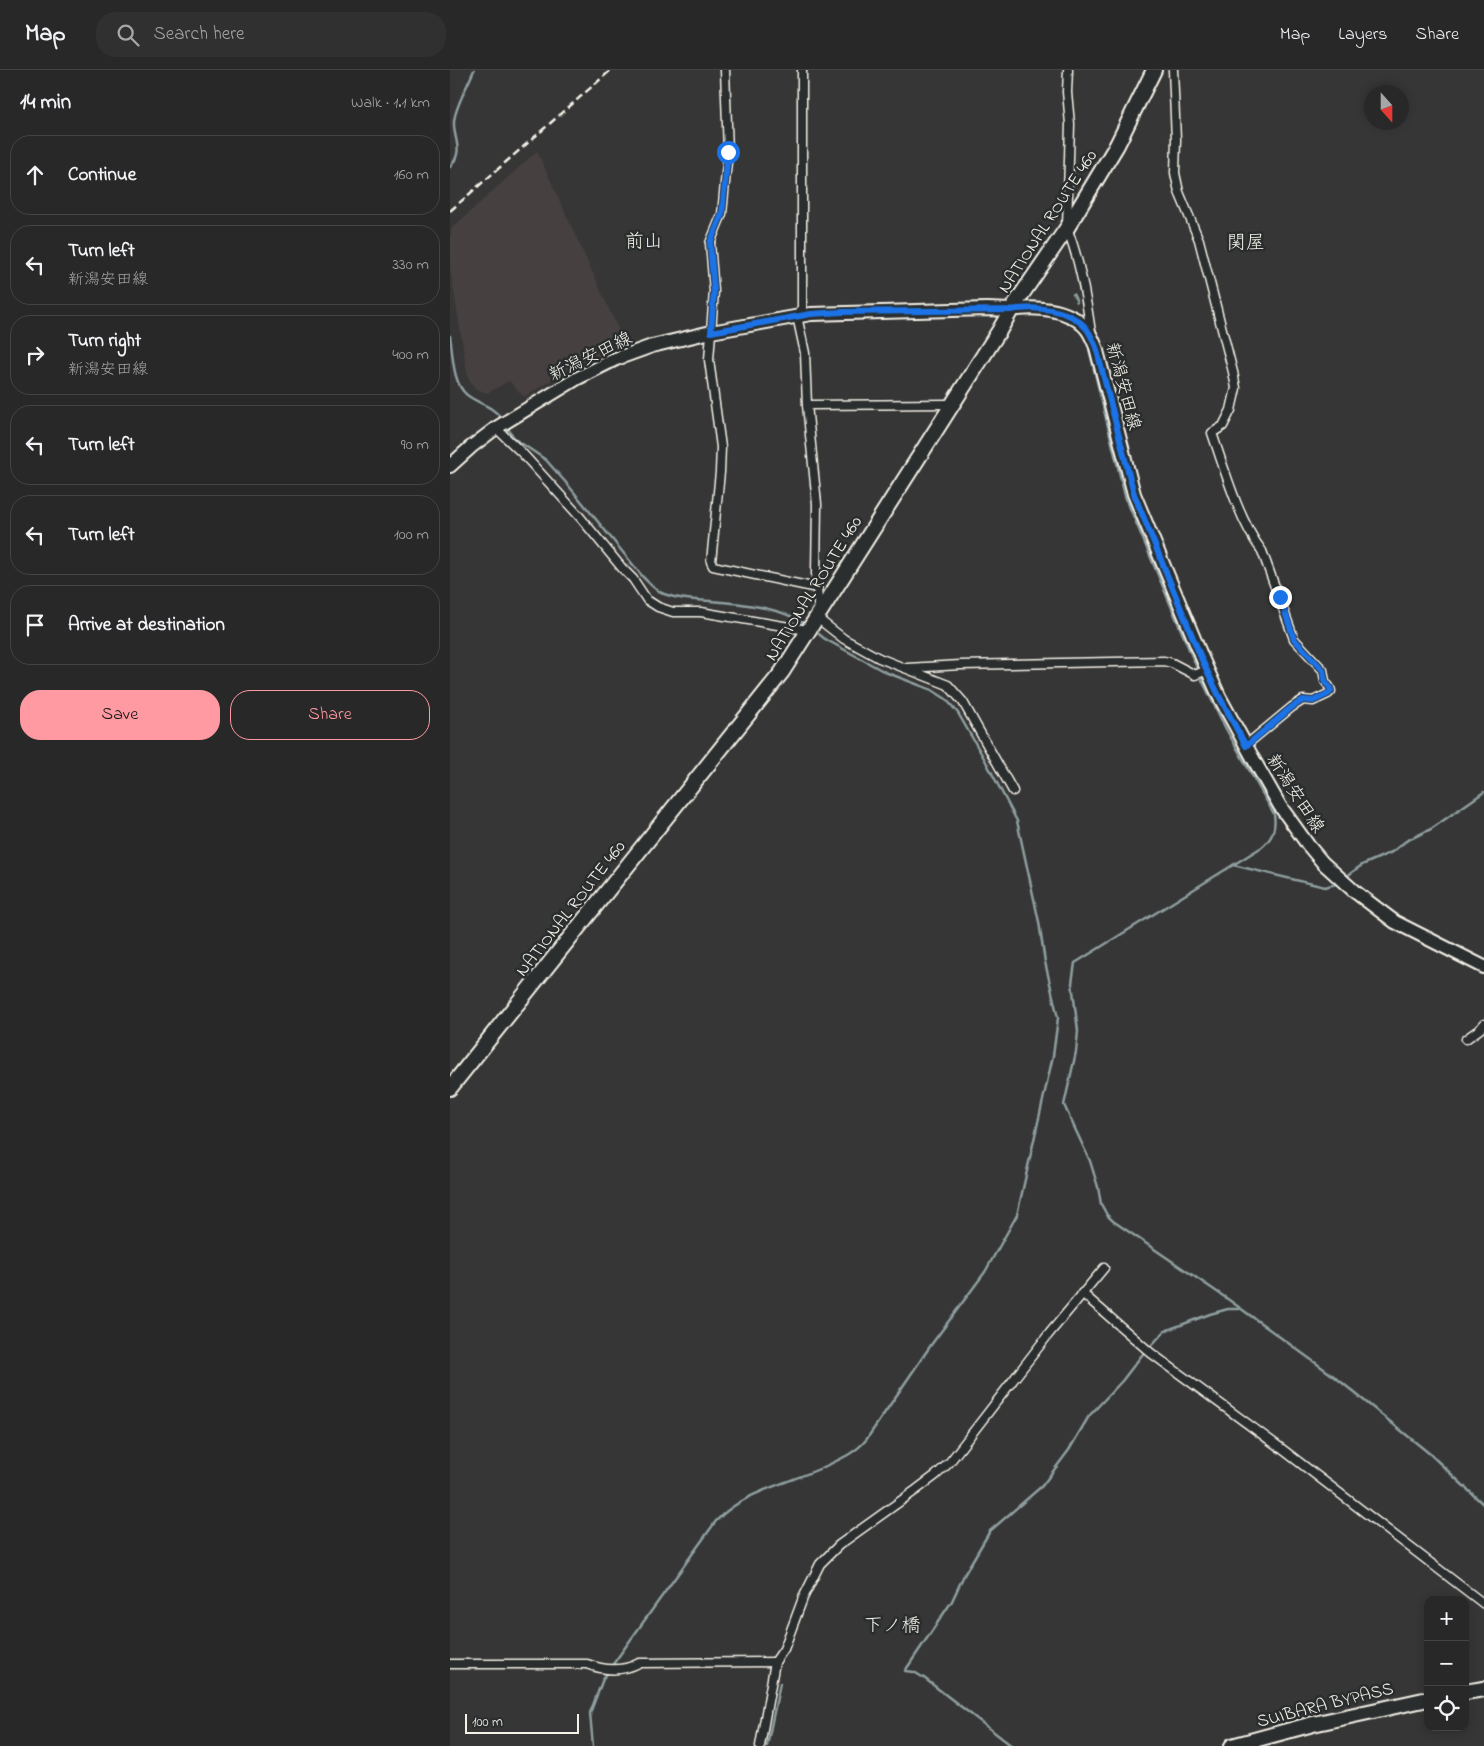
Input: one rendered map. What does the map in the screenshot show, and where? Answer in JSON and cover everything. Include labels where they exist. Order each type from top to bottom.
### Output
[{"type":"highway","name":"NATIONAL ROUTE 460","points":[[450,1088],[782,673],[813,621],[953,404],[1011,310],[1067,228],[1118,145],[1154,70]]},
{"type":"highway","points":[[1469,1691],[1484,1689]]},
{"type":"highway","name":"SUIBARA BYPASS","points":[[1232,1746],[1313,1724],[1424,1700]]},
{"type":"main road","name":"新潟安田線","points":[[450,466],[496,428],[578,378],[616,359],[652,346],[711,332],[797,316],[841,312],[1011,310],[1028,307],[1063,313],[1073,317],[1091,335],[1096,347],[1134,494],[1207,670],[1246,746],[1293,824],[1323,863],[1354,891],[1395,922],[1484,967]]},
{"type":"street","points":[[725,70],[728,152],[722,214],[710,243],[714,291],[709,360],[720,447],[720,472],[711,562],[713,566],[817,588]]},
{"type":"street","points":[[802,70],[802,308],[797,316],[805,354],[807,405],[817,504],[817,588],[813,621]]},
{"type":"street","points":[[1068,70],[1067,92],[1070,124],[1067,228],[1072,239],[1087,304],[1091,335]]},
{"type":"street","points":[[1173,70],[1176,140],[1174,173],[1179,192],[1199,240],[1236,388],[1231,410],[1227,418],[1222,426],[1212,433],[1232,491],[1255,541],[1262,551],[1294,639],[1323,670],[1325,681],[1331,691],[1313,701],[1303,700],[1292,707],[1246,746]]},
{"type":"street","points":[[807,405],[953,404]]},
{"type":"street","points":[[496,428],[523,454],[580,517],[632,579],[647,600],[658,607],[673,612],[701,612],[821,621],[844,639],[879,658],[948,685],[963,702],[1014,791]]},
{"type":"street","points":[[905,668],[1164,661],[1195,675],[1207,670]]},
{"type":"street","points":[[1466,1039],[1484,1024]]},
{"type":"street","points":[[760,1746],[775,1662],[784,1649],[803,1598],[820,1564],[839,1544],[923,1485],[949,1463],[1082,1293],[1104,1268]]},
{"type":"street","points":[[1082,1293],[1151,1353],[1282,1449],[1484,1604]]},
{"type":"street","points":[[450,1664],[587,1664],[598,1668],[627,1669],[639,1663],[775,1662]]},
{"type":"shaded area","points":[[537,151],[625,344],[574,366],[524,397],[509,381],[487,393],[474,388],[468,377],[450,267],[450,237],[452,228]]},
{"type":"waterway","points":[[450,167],[458,150],[454,128],[455,117],[459,103],[474,70]]},
{"type":"waterway","points":[[1073,294],[1077,302]]},
{"type":"waterway","points":[[450,336],[456,376],[462,390],[494,411],[502,419]]},
{"type":"waterway","points":[[1089,349],[1125,496],[1202,680],[1226,729],[1274,814],[1275,824],[1271,836],[1262,847],[1075,963],[1072,983],[1078,1031],[1076,1052],[1064,1105],[1090,1161],[1101,1204],[1113,1221],[1229,1300],[1335,1377],[1430,1454],[1484,1505]]},
{"type":"waterway","points":[[506,426],[515,439],[546,460],[643,577],[658,591],[692,600],[760,607],[785,614],[806,625]]},
{"type":"waterway","points":[[611,1667],[716,1521],[728,1510],[754,1494],[839,1460],[854,1451],[866,1440],[931,1345],[985,1272],[1017,1215],[1053,1056],[1058,1018],[1017,821],[985,760],[958,713],[946,699],[932,690],[885,672],[825,639],[815,631]]},
{"type":"waterway","points":[[1347,876],[1362,865],[1392,852],[1406,841],[1431,829],[1484,792]]},
{"type":"waterway","points":[[1233,865],[1325,887],[1336,884]]},
{"type":"waterway","points":[[1012,1746],[924,1678],[914,1672],[905,1671],[952,1601],[964,1575],[990,1531],[1042,1486],[1069,1450],[1089,1416],[1122,1381],[1142,1355],[1165,1331],[1210,1314],[1228,1309],[1239,1309]]},
{"type":"waterway","points":[[593,1746],[590,1713],[603,1679],[608,1672]]},
{"type":"waterway","points":[[767,1746],[780,1683]]},
{"type":"railway","points":[[450,211],[611,70]]},
{"type":"district","name":"前山","points":[[644,240]]},
{"type":"district","name":"関屋","points":[[1246,241]]},
{"type":"district","name":"下ノ橋","points":[[892,1624]]},
{"type":"route","points":[[728,152],[722,214],[710,243],[714,291],[711,332],[768,320],[811,314],[1011,310],[1028,307],[1063,313],[1073,317],[1084,326],[1091,335],[1096,347],[1134,494],[1202,660],[1246,746],[1292,707],[1303,700],[1313,701],[1331,691],[1325,681],[1323,670],[1294,639],[1280,597]]}]
